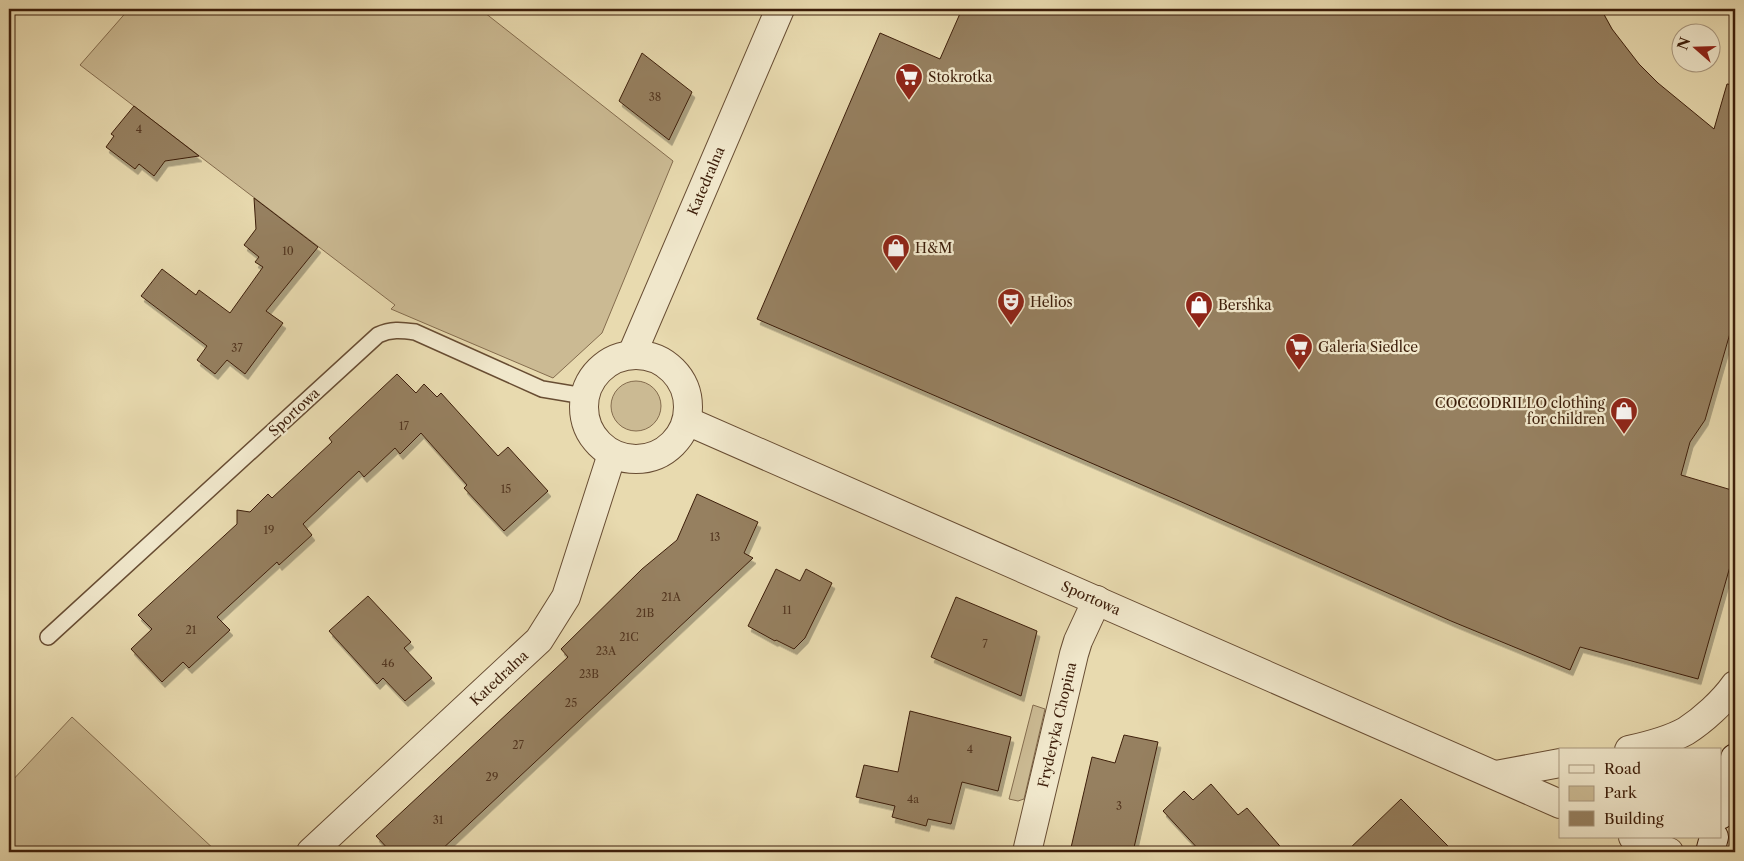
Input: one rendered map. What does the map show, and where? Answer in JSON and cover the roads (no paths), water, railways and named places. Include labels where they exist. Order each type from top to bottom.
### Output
[{"type":"street","name":"Katedralna","points":[[632,354],[780,9]]},
{"type":"street","points":[[632,354],[649,356],[664,362],[676,373],[685,388],[688,404],[686,421],[680,435],[670,446],[657,455],[642,459],[612,454],[599,445],[590,432],[584,417],[584,396],[596,373],[618,357],[632,354]]},
{"type":"street","name":"Sportowa","points":[[686,421],[1559,804]]},
{"type":"street","name":"Katedralna","points":[[311,852],[538,640],[566,597],[612,454]]},
{"type":"street","name":"Fryderyka Chopina","points":[[1027,852],[1074,654],[1096,600]]},
{"type":"street","points":[[1640,748],[1685,731],[1709,713],[1735,685]]},
{"type":"street","points":[[1722,807],[1735,758]]},
{"type":"street","points":[[1496,775],[1559,763]]},
{"type":"street","points":[[1635,838],[1670,852]]},
{"type":"street","points":[[1710,852],[1714,838]]},
{"type":"lane","name":"Sportowa","points":[[48,637],[378,335],[387,331],[398,330],[415,332],[542,389],[584,396]]},
{"type":"place","name":"Stokrotka","points":[[909,101]]},
{"type":"place","name":"H&M","points":[[896,272]]},
{"type":"place","name":"Helios","points":[[1011,326]]},
{"type":"place","name":"Bershka","points":[[1199,329]]},
{"type":"place","name":"Galeria Siedlce","points":[[1299,371]]},
{"type":"place","name":"COCCODRILLO clothing for children","points":[[1624,435]]}]
